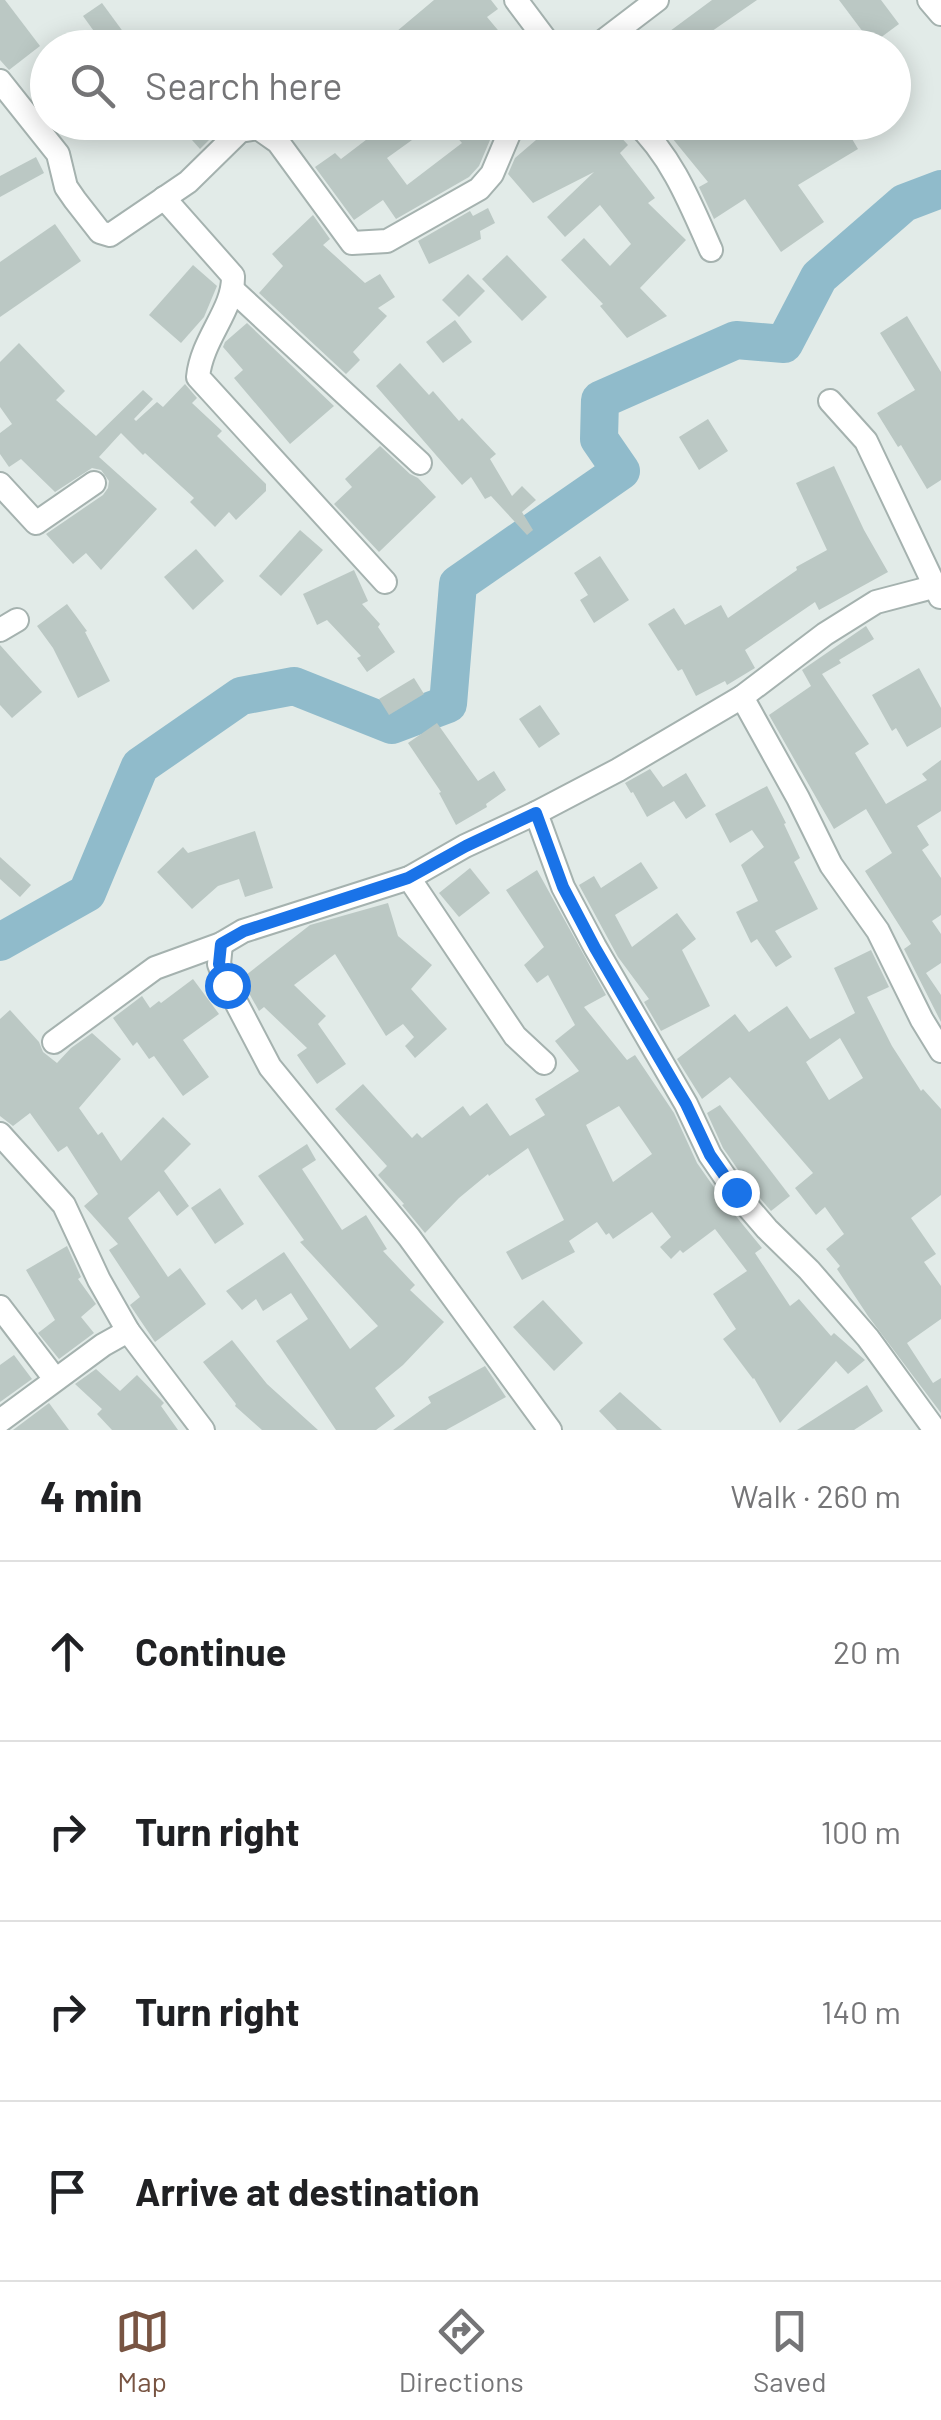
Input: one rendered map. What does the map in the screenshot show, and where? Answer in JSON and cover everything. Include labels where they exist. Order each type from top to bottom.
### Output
[{"type":"street","points":[[516,0],[538,30]]},
{"type":"street","points":[[618,30],[657,0]]},
{"type":"street","points":[[929,0],[941,14]]},
{"type":"street","points":[[0,82],[30,119]]},
{"type":"street","points":[[47,140],[58,154],[66,187],[100,232],[110,235],[188,182],[232,140]]},
{"type":"street","points":[[275,140],[352,243],[386,241],[479,189],[492,174],[506,140]]},
{"type":"street","points":[[654,140],[689,200],[710,250]]},
{"type":"street","points":[[164,198],[233,276],[234,290],[200,358],[198,377],[385,582]]},
{"type":"street","points":[[234,290],[420,463]]},
{"type":"street","points":[[54,1042],[156,968],[221,944],[244,931],[408,878],[618,770],[742,697],[825,634],[876,602],[938,589],[866,441],[830,401]]},
{"type":"street","points":[[0,484],[36,523],[94,483]]},
{"type":"street","points":[[742,697],[831,865],[878,931],[941,1051]]},
{"type":"street","points":[[536,813],[563,887],[686,1104],[710,1155],[757,1217],[868,1338],[935,1430]]},
{"type":"street","points":[[408,878],[515,1036],[544,1063]]},
{"type":"street","points":[[221,944],[219,964],[223,975],[270,1067],[409,1237],[550,1430]]},
{"type":"street","points":[[0,1134],[64,1205],[128,1331],[203,1430]]},
{"type":"street","points":[[0,1307],[55,1379]]},
{"type":"street","points":[[0,1421],[128,1331]]},
{"type":"building","points":[[0,0],[5,0],[30,33],[30,54],[9,70],[0,60]]},
{"type":"building","points":[[434,0],[491,0],[498,9],[487,17],[498,30],[398,30]]},
{"type":"building","points":[[712,0],[757,0],[714,30],[671,30]]},
{"type":"building","points":[[839,0],[881,0],[899,24],[891,30],[862,30]]},
{"type":"building","points":[[102,3],[122,30],[93,30],[83,16]]},
{"type":"building","points":[[192,140],[209,140],[200,149]]},
{"type":"building","points":[[366,140],[412,140],[387,158],[407,185],[462,143],[459,140],[490,140],[479,166],[469,177],[396,219],[383,200],[354,220],[315,167],[335,153],[341,159]]},
{"type":"building","points":[[536,140],[623,140],[628,145],[620,153],[655,198],[648,203],[686,240],[640,288],[667,316],[627,338],[600,306],[603,304],[561,260],[584,238],[610,266],[631,244],[600,205],[565,237],[547,217],[594,172],[533,203],[508,174],[515,158]]},
{"type":"building","points":[[674,140],[853,140],[858,149],[798,185],[824,222],[781,252],[745,199],[714,219],[699,187],[708,182]]},
{"type":"building","points":[[36,157],[44,173],[0,197],[0,176]]},
{"type":"building","points":[[488,208],[495,223],[480,231],[481,239],[429,264],[418,241],[470,211],[473,216]]},
{"type":"building","points":[[313,215],[330,239],[323,245],[365,283],[380,274],[395,297],[378,308],[387,316],[353,352],[360,360],[346,374],[259,293],[283,266],[272,254]]},
{"type":"building","points":[[55,224],[81,261],[0,317],[0,262]]},
{"type":"building","points":[[507,255],[547,297],[522,321],[482,279]]},
{"type":"building","points":[[193,265],[217,286],[204,317],[181,343],[149,315]]},
{"type":"building","points":[[468,274],[485,291],[459,317],[442,300]]},
{"type":"building","points":[[907,316],[941,372],[941,480],[927,489],[877,413],[915,390],[880,333]]},
{"type":"building","points":[[455,320],[472,342],[443,363],[426,342]]},
{"type":"building","points":[[247,323],[334,406],[290,444],[234,378],[243,370],[223,347]]},
{"type":"building","points":[[19,343],[65,391],[56,400],[96,436],[143,390],[153,399],[136,421],[157,402],[163,407],[185,384],[197,398],[192,403],[222,431],[217,436],[266,484],[266,491],[236,520],[229,512],[215,527],[190,502],[194,498],[121,433],[99,457],[157,509],[101,570],[86,553],[73,564],[46,534],[103,495],[109,481],[101,470],[92,468],[55,492],[21,459],[9,467],[0,454],[0,433],[12,424],[0,407],[0,362]]},
{"type":"building","points":[[400,363],[429,395],[433,391],[496,454],[490,459],[512,496],[522,486],[536,500],[522,512],[533,530],[527,535],[491,496],[485,499],[471,477],[462,485],[376,386]]},
{"type":"building","points":[[708,419],[728,451],[699,470],[679,437]]},
{"type":"building","points":[[380,446],[436,497],[379,552],[334,504],[352,487],[345,479]]},
{"type":"building","points":[[834,466],[888,572],[819,610],[815,602],[745,650],[755,668],[727,685],[725,681],[696,696],[682,669],[678,671],[648,624],[674,608],[685,625],[721,605],[728,618],[796,567],[827,550],[796,483]]},
{"type":"building","points":[[300,530],[323,550],[281,596],[259,576]]},
{"type":"building","points":[[196,549],[224,581],[193,610],[164,577]]},
{"type":"building","points":[[600,556],[629,600],[594,623],[580,600],[588,595],[574,573]]},
{"type":"building","points":[[354,570],[368,601],[362,604],[380,624],[378,627],[395,652],[367,672],[357,658],[361,656],[327,620],[317,625],[303,594]]},
{"type":"building","points":[[67,604],[87,631],[110,681],[78,698],[53,648],[37,626]]},
{"type":"building","points":[[866,626],[874,639],[822,674],[869,744],[855,753],[886,804],[927,780],[922,774],[941,760],[941,811],[917,826],[929,845],[922,850],[941,878],[941,915],[932,921],[941,934],[941,963],[926,973],[941,995],[941,1022],[904,949],[911,944],[865,871],[892,853],[866,809],[834,829],[769,715],[811,686],[802,670]]},
{"type":"building","points":[[0,645],[42,692],[12,718],[0,705]]},
{"type":"building","points":[[919,668],[941,708],[941,727],[907,747],[896,728],[892,731],[872,695]]},
{"type":"building","points":[[414,678],[424,694],[389,715],[379,699]]},
{"type":"building","points":[[540,705],[560,734],[539,748],[519,719]]},
{"type":"building","points":[[437,723],[478,781],[494,771],[506,790],[487,807],[456,825],[441,792],[408,743]]},
{"type":"building","points":[[650,769],[663,787],[686,773],[706,806],[686,819],[674,801],[647,817],[625,783]]},
{"type":"building","points":[[767,786],[800,858],[794,862],[818,909],[775,931],[792,957],[776,967],[757,939],[751,943],[736,912],[758,901],[741,865],[764,847],[752,830],[730,843],[715,814]]},
{"type":"building","points":[[255,831],[273,888],[245,897],[239,879],[218,886],[192,909],[157,872],[183,847],[188,853]]},
{"type":"building","points":[[0,857],[31,885],[20,897],[0,879]]},
{"type":"building","points":[[641,862],[658,888],[615,915],[632,947],[677,913],[696,939],[682,950],[710,1006],[661,1031],[644,1002],[649,999],[618,957],[579,885],[594,876],[601,888]]},
{"type":"building","points":[[470,868],[490,893],[459,917],[439,893]]},
{"type":"building","points":[[537,870],[606,995],[584,1007],[627,1060],[635,1055],[674,1113],[697,1163],[762,1248],[755,1253],[790,1306],[799,1299],[831,1336],[834,1333],[865,1360],[848,1374],[836,1361],[780,1423],[754,1378],[723,1339],[736,1329],[713,1294],[747,1271],[715,1229],[671,1259],[660,1247],[671,1237],[652,1212],[613,1239],[597,1222],[569,1241],[575,1252],[522,1280],[506,1252],[564,1220],[528,1148],[488,1174],[425,1233],[378,1175],[387,1166],[335,1109],[363,1084],[412,1138],[417,1133],[422,1138],[463,1106],[470,1116],[487,1103],[510,1136],[545,1115],[535,1099],[579,1071],[555,1041],[575,1025],[548,975],[537,983],[524,965],[544,947],[506,890]],"holes":[[[619,1106],[652,1154],[613,1182],[586,1125]]]},
{"type":"building","points":[[388,903],[398,936],[432,965],[411,989],[447,1029],[415,1058],[405,1046],[414,1037],[403,1024],[386,1036],[335,954],[294,985],[326,1016],[318,1024],[346,1064],[317,1084],[297,1055],[307,1048],[264,1007],[259,1011],[241,979],[310,925]]},
{"type":"building","points":[[871,950],[889,987],[867,997],[921,1091],[941,1109],[941,1195],[911,1218],[936,1254],[924,1262],[941,1286],[941,1319],[907,1343],[933,1383],[941,1378],[941,1413],[868,1316],[826,1249],[844,1234],[825,1207],[816,1215],[795,1188],[813,1173],[730,1077],[702,1099],[677,1059],[735,1014],[749,1032],[787,1006],[810,1039],[855,1013],[834,968]],"holes":[[[840,1038],[863,1078],[829,1100],[806,1062]]]},
{"type":"building","points":[[193,979],[219,1014],[183,1040],[209,1077],[183,1096],[154,1056],[149,1059],[137,1042],[133,1046],[113,1018],[142,996],[150,1008],[161,1003]]},
{"type":"building","points":[[10,1010],[39,1042],[43,1052],[57,1063],[92,1033],[121,1059],[79,1108],[98,1135],[102,1132],[121,1161],[163,1117],[191,1144],[164,1171],[189,1206],[177,1216],[159,1191],[128,1218],[168,1277],[180,1268],[206,1304],[155,1342],[130,1305],[140,1297],[109,1250],[118,1244],[84,1206],[98,1194],[67,1146],[58,1152],[30,1113],[13,1126],[0,1116],[0,1019]]},
{"type":"building","points":[[720,1105],[790,1196],[771,1211],[723,1148],[707,1113]]},
{"type":"building","points":[[307,1144],[316,1160],[302,1169],[342,1230],[366,1215],[387,1249],[383,1251],[415,1285],[410,1290],[444,1322],[375,1388],[395,1416],[376,1430],[336,1430],[276,1341],[308,1319],[291,1293],[263,1311],[256,1299],[242,1310],[226,1291],[284,1252],[350,1349],[378,1326],[300,1242],[304,1240],[258,1176]]},
{"type":"building","points":[[220,1188],[244,1224],[215,1244],[191,1208]]},
{"type":"building","points":[[67,1246],[81,1277],[78,1279],[96,1304],[81,1317],[94,1333],[59,1359],[38,1333],[55,1320],[26,1270]]},
{"type":"building","points":[[543,1300],[583,1343],[554,1371],[513,1327]]},
{"type":"building","points":[[232,1340],[267,1384],[318,1430],[262,1430],[235,1406],[203,1362]]},
{"type":"building","points":[[14,1355],[32,1379],[0,1402],[0,1365]]},
{"type":"building","points":[[485,1366],[506,1397],[446,1430],[393,1430],[431,1403],[428,1397]]},
{"type":"building","points":[[96,1369],[120,1391],[137,1375],[164,1403],[161,1406],[178,1430],[112,1430],[97,1414],[102,1409],[75,1384]]},
{"type":"building","points":[[867,1385],[883,1411],[854,1430],[797,1430]]},
{"type":"building","points":[[620,1392],[662,1430],[617,1430],[599,1411]]},
{"type":"building","points":[[49,1403],[69,1430],[13,1430]]},
{"type":"waterway","points":[[0,942],[87,893],[140,766],[241,696],[294,686],[392,725],[448,704],[458,584],[621,471],[599,439],[600,400],[736,340],[784,344],[819,277],[904,203],[941,189]]},
{"type":"route","points":[[227,985],[219,964],[221,944],[244,931],[408,878],[536,813],[563,887],[595,948],[654,1046],[710,1155],[736,1192]]}]
